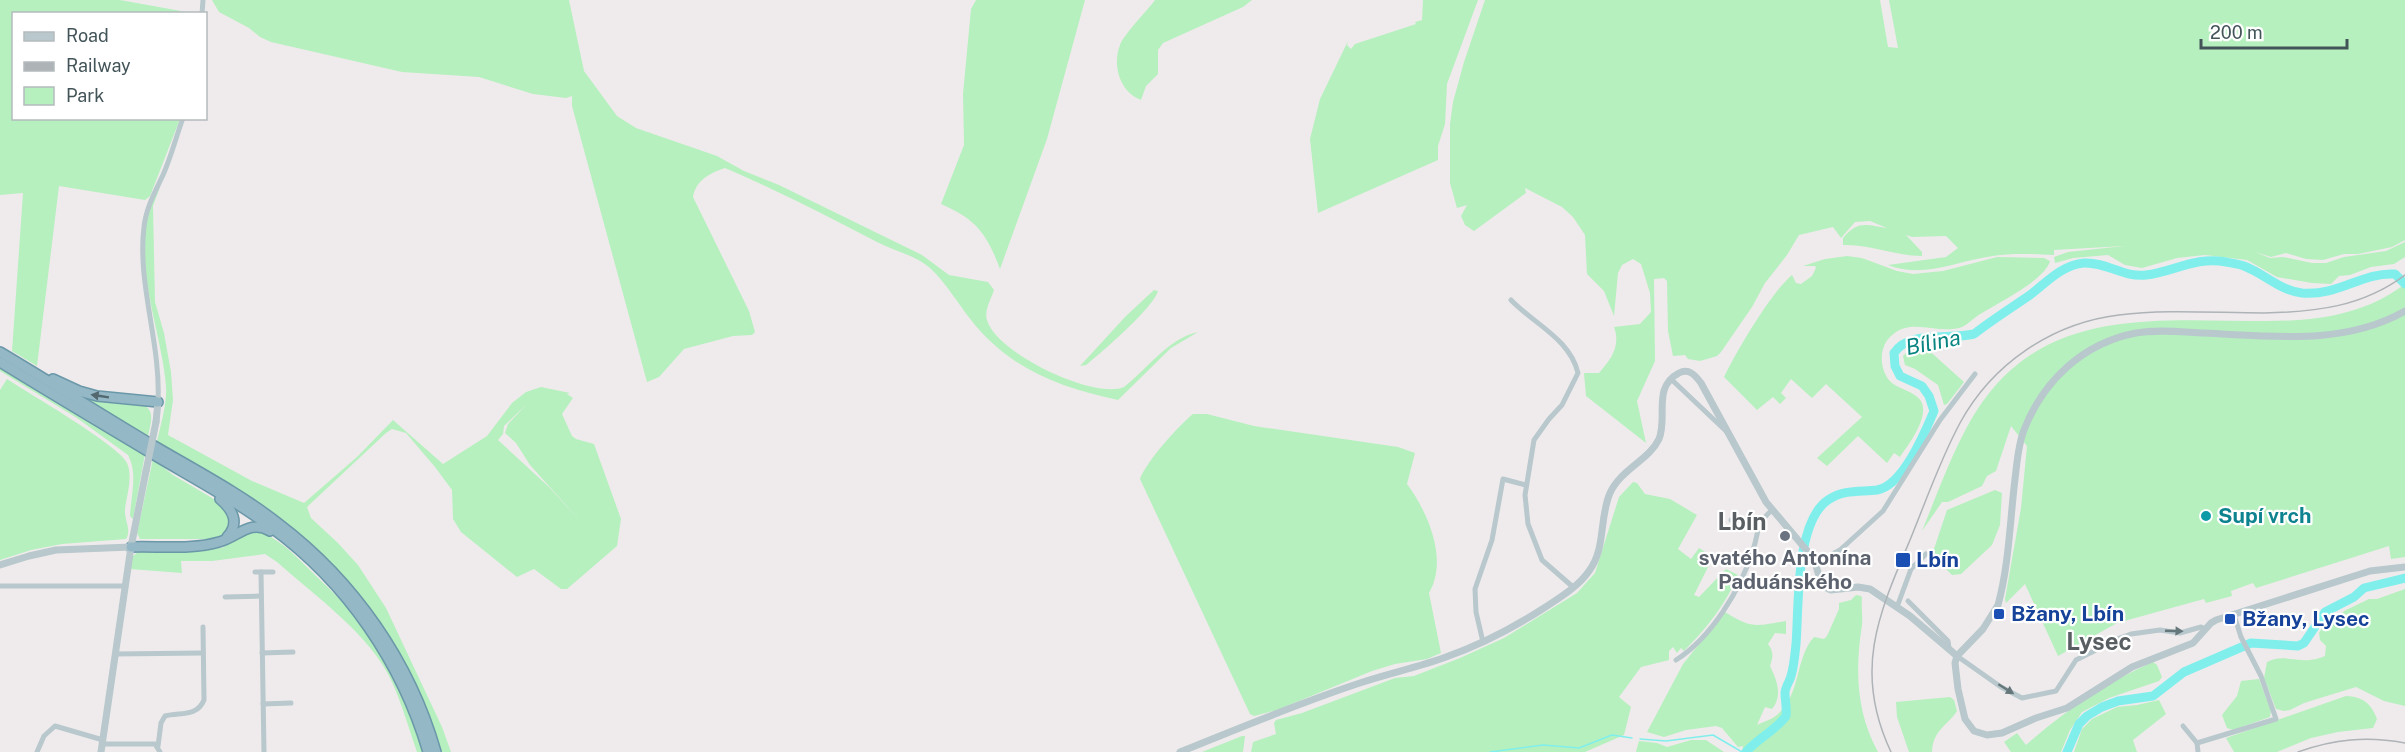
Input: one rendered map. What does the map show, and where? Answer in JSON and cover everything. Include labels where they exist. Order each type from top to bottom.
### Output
[{"type":"highway","points":[[0,352],[262,512],[311,550],[353,595],[386,641],[416,695],[436,752]]},
{"type":"highway","points":[[0,362],[274,529],[313,563],[348,600],[380,645],[400,681],[428,752]]},
{"type":"highway","points":[[17,362],[79,391],[98,396],[158,402]]},
{"type":"highway","points":[[159,457],[172,469],[217,496],[230,509],[235,522],[224,541]]},
{"type":"highway","points":[[131,547],[210,545],[224,541],[246,528],[265,528],[348,600]]},
{"type":"street","points":[[102,745],[131,547],[158,402],[159,378],[143,258],[144,226],[150,200],[163,174],[182,120]]},
{"type":"street","points":[[1511,300],[1564,345],[1575,360],[1578,373],[1562,405],[1534,440],[1526,485],[1527,516],[1534,543],[1547,566],[1573,587]]},
{"type":"street","points":[[2405,311],[2364,328],[2329,335],[2174,331],[2136,333],[2099,345],[2070,364],[2047,387],[2036,403],[2023,432],[2003,583],[1997,608],[1983,629],[1958,656],[1955,668],[1965,719],[1970,728],[1977,732],[1992,735],[2011,730],[2036,718],[2067,708],[2132,667],[2193,643],[2216,620],[2370,571],[2405,567]]},
{"type":"street","points":[[1180,752],[1364,681],[1447,657],[1483,642],[1524,621],[1573,587],[1591,570],[1597,558],[1610,494],[1630,467],[1658,442],[1661,432],[1661,398],[1671,380],[1684,371],[1696,376],[1772,510],[1811,555],[1825,587],[1838,590],[1864,587],[1897,607],[2001,687],[2022,698],[2056,691],[2076,660],[2131,634],[2160,630],[2180,633],[2201,627],[2205,629]]},
{"type":"street","points":[[1816,563],[1840,550],[1883,511],[1940,420],[1975,375]]},
{"type":"street","points":[[1671,380],[1729,434]]},
{"type":"street","points":[[1483,642],[1476,612],[1474,589],[1492,540],[1503,480],[1526,485]]},
{"type":"street","points":[[1676,660],[1687,653],[1724,612],[1738,589],[1754,549],[1759,521],[1772,510]]},
{"type":"street","points":[[1731,520],[1759,521]]},
{"type":"street","points":[[0,565],[56,550],[131,547]]},
{"type":"street","points":[[1897,607],[1911,569],[1926,554]]},
{"type":"street","points":[[264,752],[261,596],[258,572],[273,572]]},
{"type":"street","points":[[0,586],[125,586]]},
{"type":"street","points":[[225,597],[261,596]]},
{"type":"street","points":[[1908,601],[1948,641],[1949,648]]},
{"type":"street","points":[[2198,743],[2276,719],[2261,676],[2241,638],[2234,615]]},
{"type":"street","points":[[37,752],[44,735],[55,726],[102,745],[149,744],[159,749],[161,723],[165,716],[192,713],[201,707],[204,700],[203,627]]},
{"type":"street","points":[[262,653],[293,652]]},
{"type":"street","points":[[116,654],[203,653]]},
{"type":"street","points":[[263,704],[291,703]]},
{"type":"street","points":[[2184,726],[2198,743],[2198,752]]},
{"type":"green space","points":[[0,0],[120,0],[186,12],[12,12],[12,120],[180,120],[150,196],[145,200],[59,186],[37,366],[12,351],[23,193],[0,195]]},
{"type":"green space","points":[[212,0],[569,0],[584,71],[617,116],[636,128],[717,156],[744,171],[779,185],[922,255],[949,275],[988,282],[994,290],[986,316],[994,333],[1026,359],[1048,371],[1091,387],[1110,389],[1124,387],[1168,347],[1187,335],[1198,332],[1171,348],[1118,400],[1078,390],[1023,366],[990,341],[943,282],[924,264],[725,168],[704,178],[697,186],[693,197],[749,311],[755,332],[752,335],[733,336],[684,349],[659,377],[647,382],[572,106],[572,96],[566,98],[533,94],[479,77],[402,72],[271,42],[219,12]]},
{"type":"green space","points":[[976,0],[1085,0],[1047,139],[1000,269],[990,246],[979,229],[963,216],[941,204],[964,145],[963,94],[971,9]]},
{"type":"green space","points":[[1155,0],[1252,0],[1243,7],[1163,43],[1158,50],[1158,74],[1146,86],[1141,100],[1123,85],[1118,70],[1118,53],[1126,35]]},
{"type":"green space","points":[[1423,0],[1478,0],[1447,84],[1445,124],[1438,146],[1438,160],[1318,213],[1310,139],[1320,99],[1348,41],[1347,45],[1351,49],[1355,44],[1416,24],[1415,22],[1422,20]]},
{"type":"green space","points":[[1485,0],[1880,0],[1888,47],[1898,48],[1889,0],[2405,0],[2405,240],[2392,247],[2358,254],[2344,254],[2323,260],[2306,259],[2286,253],[2271,257],[2255,252],[2270,258],[2283,257],[2312,263],[2326,263],[2344,257],[2386,251],[2405,242],[2405,257],[2394,264],[2371,267],[2350,275],[2339,276],[2331,284],[2277,277],[2247,260],[2205,255],[2177,258],[2142,268],[2125,265],[2108,255],[2073,258],[2055,263],[2054,257],[2068,252],[2124,246],[2054,250],[2054,255],[2000,255],[1940,268],[1914,270],[1888,265],[1946,257],[1958,248],[1946,236],[1912,237],[1906,235],[1922,252],[1922,256],[1843,245],[1843,238],[1858,226],[1887,228],[1870,221],[1855,222],[1841,238],[1833,227],[1799,235],[1717,356],[1700,361],[1688,359],[1685,355],[1673,356],[1668,331],[1667,281],[1664,278],[1654,279],[1655,361],[1637,401],[1646,443],[1586,396],[1584,373],[1599,373],[1611,357],[1616,340],[1614,327],[1640,324],[1651,312],[1650,293],[1641,264],[1633,259],[1622,265],[1618,273],[1614,316],[1604,291],[1587,274],[1585,235],[1573,217],[1562,207],[1525,188],[1526,193],[1474,231],[1465,225],[1461,216],[1467,205],[1457,208],[1450,183],[1450,124],[1453,102],[1464,62]]},
{"type":"green space","points":[[160,187],[153,206],[155,302],[164,333],[171,372],[173,400],[168,435],[252,481],[304,503],[357,457],[393,420],[443,464],[487,436],[512,403],[526,392],[541,387],[570,393],[567,394],[573,398],[562,414],[572,436],[594,444],[621,519],[617,546],[567,589],[561,589],[534,569],[517,577],[461,532],[453,519],[452,490],[406,433],[392,429],[386,433],[307,507],[311,518],[358,565],[386,608],[442,727],[451,752],[442,752],[431,720],[402,658],[364,600],[342,574],[318,549],[276,515],[243,492],[157,441],[165,407],[166,386],[144,257],[144,231],[149,208]],"holes":[[[527,404],[508,424],[505,433],[516,443],[530,465],[583,524],[549,487],[498,440],[503,434],[504,426]]]},
{"type":"green space","points":[[1847,256],[1862,258],[1897,271],[1913,274],[1943,271],[1997,257],[2044,258],[2050,261],[2040,276],[2031,283],[1962,327],[1905,328],[1889,338],[1883,349],[1883,368],[1892,383],[1920,399],[1923,409],[1917,431],[1900,457],[1894,453],[1887,463],[1858,436],[1827,466],[1817,458],[1862,417],[1826,384],[1812,398],[1791,379],[1781,393],[1786,398],[1780,404],[1773,397],[1757,410],[1724,377],[1765,308],[1792,275],[1796,283],[1801,284],[1812,276],[1816,268],[1815,266],[1803,266],[1825,259]]},
{"type":"green space","points":[[2405,284],[2405,557],[2391,559],[2389,546],[2256,588],[2253,583],[2231,591],[2232,596],[2206,603],[2204,599],[2117,623],[2058,656],[2025,584],[2006,603],[2005,599],[2021,508],[2027,446],[2011,426],[1996,471],[1987,476],[1982,486],[1948,502],[1942,502],[1922,531],[1960,440],[1994,387],[2025,359],[2060,339],[2098,328],[2138,322],[2304,320],[2357,309],[2373,303]]},
{"type":"green space","points":[[1154,290],[1158,291],[1147,308],[1086,365],[1080,366],[1126,316]]},
{"type":"green space","points":[[1912,347],[1925,347],[1964,382],[1947,404],[1944,405],[1938,385],[1905,365],[1903,356]]},
{"type":"green space","points":[[0,367],[145,454],[133,519],[130,516],[133,470],[128,455],[77,418],[0,371]]},
{"type":"green space","points":[[7,379],[91,433],[121,455],[127,463],[130,480],[125,509],[128,532],[126,539],[62,544],[31,550],[0,560],[0,390]]},
{"type":"green space","points":[[80,396],[144,405],[151,415],[148,437]]},
{"type":"green space","points":[[1193,414],[1207,414],[1254,426],[1398,447],[1415,453],[1407,484],[1422,508],[1433,536],[1437,565],[1435,580],[1429,593],[1441,653],[1427,659],[1395,664],[1372,671],[1277,710],[1254,716],[1250,714],[1140,479],[1164,444]]},
{"type":"green space","points":[[153,459],[173,475],[224,505],[233,522],[225,535],[214,539],[140,539],[137,533]]},
{"type":"green space","points":[[1633,482],[1637,483],[1645,494],[1670,499],[1697,515],[1678,549],[1691,559],[1699,548],[1717,559],[1710,563],[1694,595],[1699,597],[1726,569],[1738,575],[1715,616],[1684,651],[1681,648],[1677,653],[1673,647],[1669,651],[1669,660],[1641,667],[1619,697],[1631,707],[1624,735],[1585,752],[1251,752],[1253,742],[1276,734],[1274,723],[1276,720],[1302,713],[1395,678],[1414,676],[1460,658],[1504,638],[1577,593],[1595,573],[1619,497]]},
{"type":"green space","points":[[1995,490],[2002,493],[2000,525],[1992,545],[1961,574],[1952,575],[1938,561],[1933,552],[1947,510]]},
{"type":"green space","points":[[250,529],[268,535],[290,551],[358,620],[398,683],[425,752],[417,752],[392,682],[371,648],[341,617],[265,554],[212,561],[181,561],[182,573],[130,569],[132,557],[138,552],[222,548]]},
{"type":"green space","points":[[2405,589],[2405,706],[2384,701],[2356,687],[2304,703],[2290,710],[2276,709],[2264,678],[2267,662],[2281,658],[2309,660],[2325,656],[2326,646],[2320,640],[2319,633],[2324,625],[2335,621],[2344,611],[2369,599],[2377,599]]},
{"type":"green space","points":[[1856,595],[1862,598],[1858,658],[1861,706],[1878,752],[1742,752],[1743,746],[1738,747],[1722,728],[1716,726],[1686,730],[1664,737],[1647,732],[1683,664],[1725,612],[1754,625],[1786,621],[1786,634],[1775,633],[1768,644],[1772,652],[1770,666],[1777,682],[1777,699],[1772,709],[1765,707],[1757,725],[1776,716],[1785,706],[1791,696],[1808,646],[1814,637],[1824,639],[1827,636],[1839,609],[1839,603],[1851,600]]},
{"type":"green space","points":[[2153,662],[2157,665],[2162,677],[2159,681],[2109,698],[2082,712],[2070,730],[2061,752],[2011,752],[2004,742],[2017,733],[2026,745],[2086,699]]},
{"type":"green space","points":[[2259,679],[2271,711],[2270,717],[2233,730],[2227,728],[2222,715],[2237,696],[2241,681]]},
{"type":"green space","points":[[2346,696],[2362,699],[2369,705],[2377,719],[2373,728],[2311,738],[2277,752],[2234,752],[2226,738]]},
{"type":"green space","points":[[1950,697],[1954,700],[1957,711],[1938,733],[1932,752],[1909,752],[1897,717],[1896,702]]},
{"type":"green space","points":[[2159,700],[2166,714],[2133,740],[2137,752],[2074,752],[2082,729],[2092,719],[2117,707]]},
{"type":"green space","points":[[1245,736],[1243,752],[1202,752]]},
{"type":"green space","points":[[1691,740],[1706,740],[1724,752],[1636,752],[1639,741],[1657,743],[1667,747]]},
{"type":"waterway","name":"Bílina","points":[[1746,752],[1786,716],[1785,691],[1795,656],[1804,546],[1817,511],[1834,496],[1877,490],[1896,479],[1912,457],[1934,411],[1929,396],[1922,386],[1900,376],[1895,366],[1894,353],[1901,346],[1919,338],[1974,334],[2062,271],[2084,263],[2092,263],[2130,274],[2146,275],[2205,261],[2226,262],[2252,269],[2286,289],[2302,293],[2328,291],[2383,274],[2395,274],[2405,284]]},
{"type":"waterway","name":"Bílina","points":[[2067,752],[2079,724],[2102,707],[2118,701],[2153,696],[2184,672],[2251,643],[2298,646],[2304,643],[2325,612],[2354,597],[2364,588],[2405,578]]},
{"type":"waterway","points":[[1490,752],[1543,745],[1579,748],[1612,735],[1632,738]]},
{"type":"waterway","points":[[1640,739],[1666,741],[1713,735],[1742,752]]},
{"type":"railway","points":[[1891,752],[1873,696],[1874,644],[1880,619],[1898,567],[1953,437],[1973,402],[2007,365],[2048,337],[2094,320],[2155,312],[2264,313],[2320,309],[2355,301],[2389,286],[2405,275]]},
{"type":"railway","points":[[2298,752],[2325,744],[2351,740],[2405,743]]},
{"type":"place","name":"Supí vrch","points":[[2206,516]]},
{"type":"place","name":"svatého Antonína Paduánského","points":[[1785,536]]},
{"type":"place","name":"Lbín","points":[[1903,560]]},
{"type":"place","name":"Bžany, Lbín","points":[[1999,614]]},
{"type":"place","name":"Bžany, Lysec","points":[[2230,619]]},
{"type":"district","name":"Lbín","points":[[1742,522]]},
{"type":"district","name":"Lysec","points":[[2099,642]]}]
